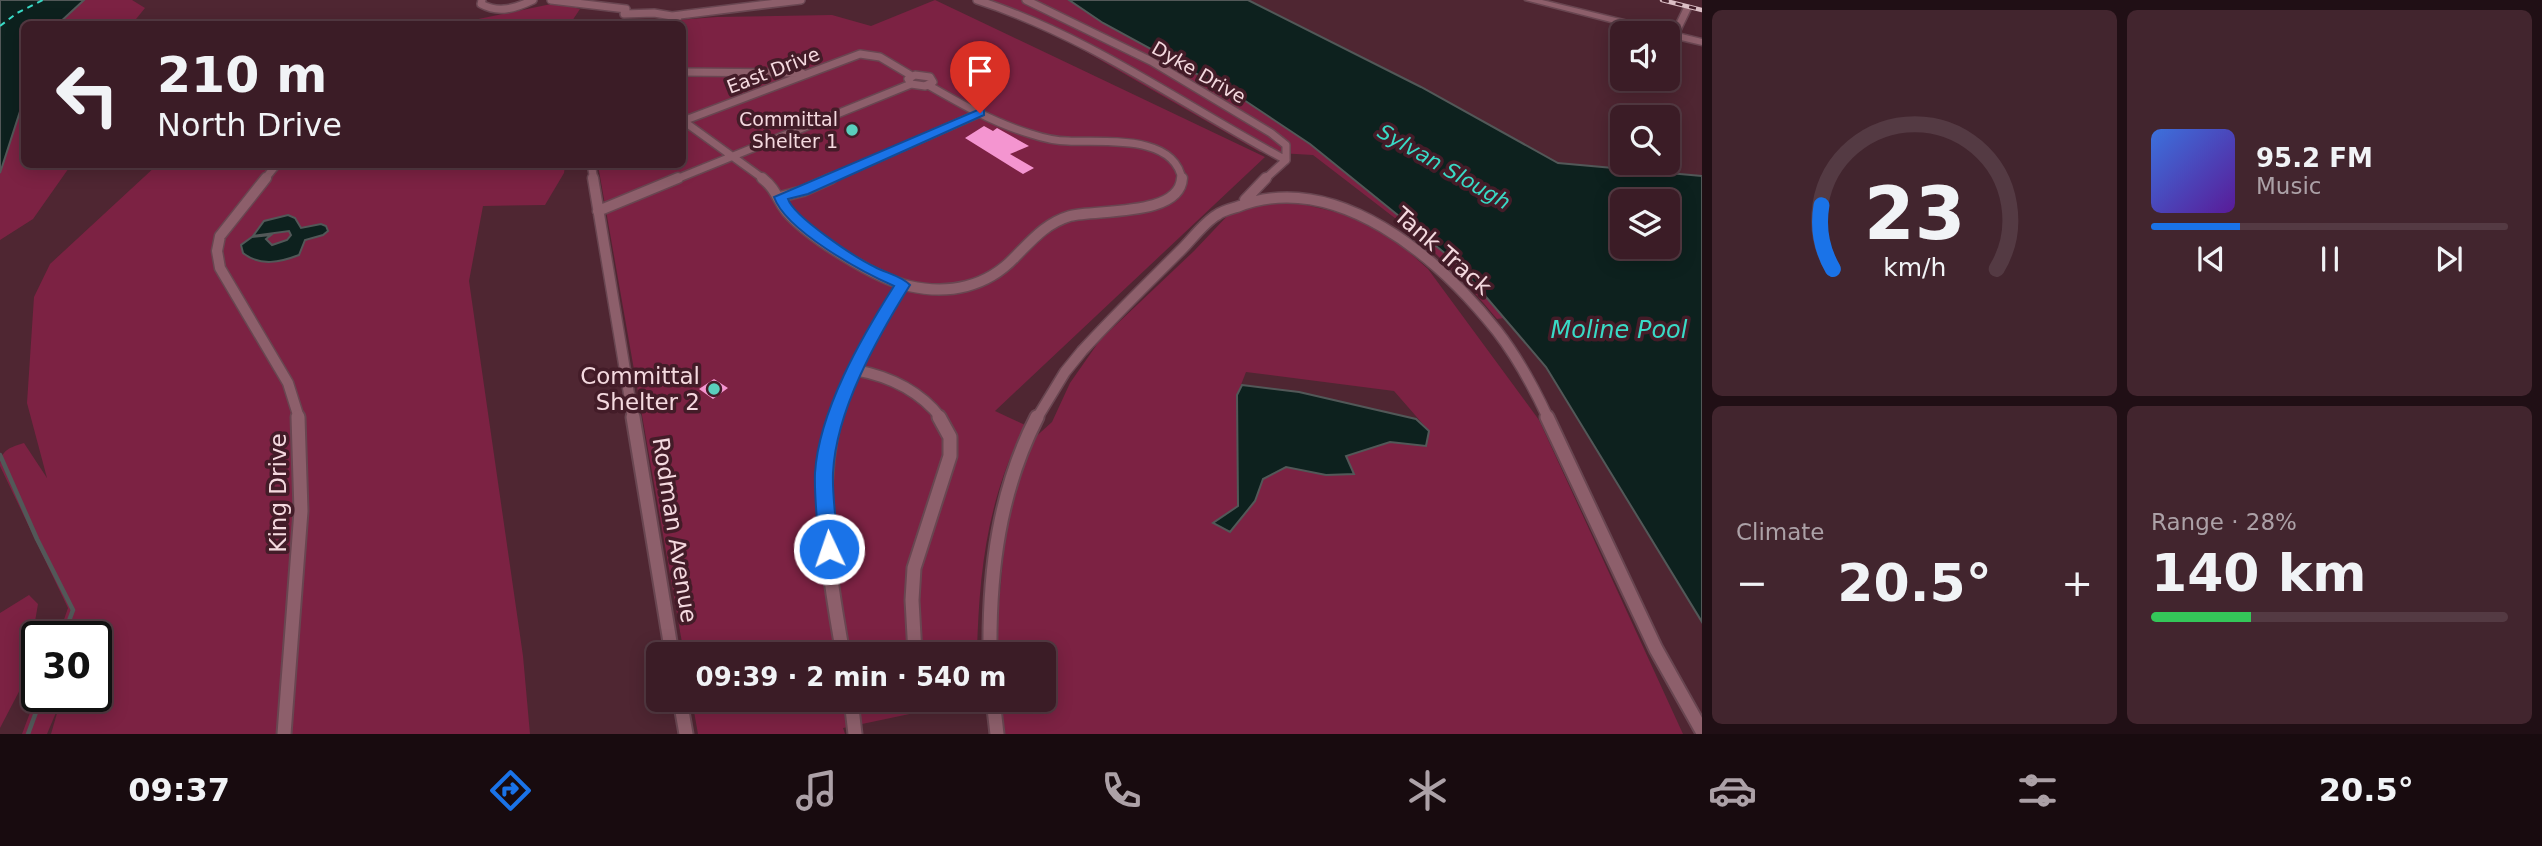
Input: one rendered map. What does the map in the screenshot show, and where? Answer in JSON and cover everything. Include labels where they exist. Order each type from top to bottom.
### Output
[{"type":"main road","points":[[1530,0],[1616,21]]},
{"type":"main road","points":[[1680,37],[1702,42]]},
{"type":"street","points":[[482,0],[484,7],[498,10],[533,0]]},
{"type":"street","points":[[551,0],[684,19]]},
{"type":"street","points":[[672,16],[801,0]]},
{"type":"street","points":[[977,0],[1015,12],[1070,36],[1286,160],[1245,200]]},
{"type":"street","name":"Dyke Drive","points":[[1026,0],[1105,37],[1219,100],[1286,145],[1286,160]]},
{"type":"street","points":[[1678,21],[1689,4]]},
{"type":"street","name":"East Drive","points":[[686,119],[860,54],[875,55],[911,80]]},
{"type":"street","points":[[686,72],[809,73]]},
{"type":"street","points":[[761,72],[772,79],[774,84],[769,88]]},
{"type":"street","points":[[598,211],[732,157],[911,80],[928,85],[1013,128],[1050,139],[1109,139],[1147,147],[1165,155],[1177,165],[1183,179],[1176,194],[1158,204],[1083,213],[1050,224],[1033,236],[1006,267],[982,282],[942,289],[903,285],[868,270],[810,230],[789,214],[773,187],[732,157],[686,122]]},
{"type":"street","points":[[780,197],[803,191],[980,113]]},
{"type":"street","name":"King Drive","points":[[274,168],[225,229],[217,242],[217,251],[220,268],[288,383],[300,423],[302,511],[284,734]]},
{"type":"street","name":"Rodman Avenue","points":[[592,168],[670,642]]},
{"type":"street","name":"Tank Track","points":[[990,642],[991,575],[999,527],[1020,450],[1033,423],[1064,374],[1097,336],[1216,215],[1245,200],[1273,197],[1308,199],[1359,214],[1392,233],[1454,285],[1483,315],[1527,376],[1656,649],[1702,731]]},
{"type":"street","points":[[841,642],[831,588],[824,473],[831,431],[867,342],[903,285]]},
{"type":"street","points":[[855,370],[886,376],[917,394],[944,423],[951,446],[949,460],[922,533],[913,569],[915,642]]},
{"type":"street","points":[[682,712],[686,734]]},
{"type":"street","points":[[852,712],[855,734]]},
{"type":"street","points":[[994,712],[997,734]]},
{"type":"shaded area","points":[[84,0],[132,0],[145,8],[134,21],[61,21]]},
{"type":"shaded area","points":[[935,0],[1265,157],[995,411],[1025,425],[1012,453],[994,509],[983,565],[978,642],[682,642],[599,168],[686,168],[686,21],[664,21],[717,17],[832,15],[871,26]]},
{"type":"shaded area","points":[[976,0],[1069,0],[1103,23],[1241,98],[1310,144],[1457,263],[1504,318],[1497,319],[1468,285],[1413,232],[1313,155],[1260,152],[1038,24]]},
{"type":"shaded area","points":[[556,3],[580,9],[572,21],[469,21]]},
{"type":"shaded area","points":[[21,108],[21,168],[69,168],[33,219],[0,240],[0,173]]},
{"type":"shaded area","points":[[154,168],[565,168],[545,205],[483,206],[469,281],[523,656],[530,734],[51,734],[57,712],[112,712],[112,621],[64,621],[68,608],[0,466],[4,453],[24,443],[47,478],[27,403],[34,297],[50,264]]},
{"type":"shaded area","points":[[1298,203],[1352,216],[1392,237],[1428,269],[1539,420],[1683,734],[1005,734],[1002,712],[1056,712],[1056,642],[995,642],[1007,517],[1031,441],[1052,422],[1070,383],[1100,340],[1230,213],[1260,204]],"holes":[[[1246,372],[1394,391],[1429,431],[1426,446],[1390,442],[1345,456],[1354,474],[1326,475],[1286,467],[1263,479],[1255,501],[1213,523],[1238,506],[1237,395]]]},
{"type":"shaded area","points":[[29,595],[38,604],[35,621],[21,621],[21,688],[0,728],[0,613]]},
{"type":"shaded area","points":[[30,712],[56,712],[47,734],[22,734]]},
{"type":"shaded area","points":[[694,712],[919,712],[843,728],[845,734],[698,734]]},
{"type":"water","points":[[0,0],[84,0],[61,21],[21,21],[21,108],[0,173]]},
{"type":"water","name":"Moline Pool","points":[[1069,0],[1248,0],[1421,87],[1558,163],[1610,168],[1610,175],[1702,176],[1702,622],[1546,367],[1457,263],[1310,144],[1241,98],[1103,23]]},
{"type":"water","points":[[288,215],[295,218],[301,228],[321,224],[326,226],[328,231],[305,240],[299,255],[285,260],[263,262],[243,253],[241,245],[252,237],[271,235],[266,239],[272,245],[287,240],[291,235],[289,231],[253,236],[264,221]]},
{"type":"water","points":[[1242,385],[1299,392],[1416,419],[1429,431],[1426,446],[1390,442],[1346,456],[1354,474],[1326,475],[1286,467],[1263,479],[1255,501],[1230,532],[1213,523],[1238,506],[1237,395]]},
{"type":"building","points":[[984,126],[993,131],[997,128],[1029,146],[1010,154],[1034,168],[1023,174],[965,138]]},
{"type":"building","name":"Committal Shelter 2","points":[[714,379],[728,388],[713,399],[699,389]]},
{"type":"waterway","points":[[0,455],[37,539],[73,610],[69,621]]},
{"type":"waterway","points":[[28,734],[36,712]]},
{"type":"ferry route","points":[[0,26],[17,13],[43,0]]},
{"type":"railway","points":[[1662,0],[1702,10]]},
{"type":"place","name":"Committal Shelter 1","points":[[852,130]]},
{"type":"place","name":"Committal Shelter 2","points":[[714,389]]},
{"type":"route","points":[[829,549],[824,473],[831,431],[867,342],[903,285],[868,270],[799,222],[785,209],[780,197],[803,191],[980,113]]},
{"type":"water label","name":"Sylvan Slough","points":[[1444,167]]}]
